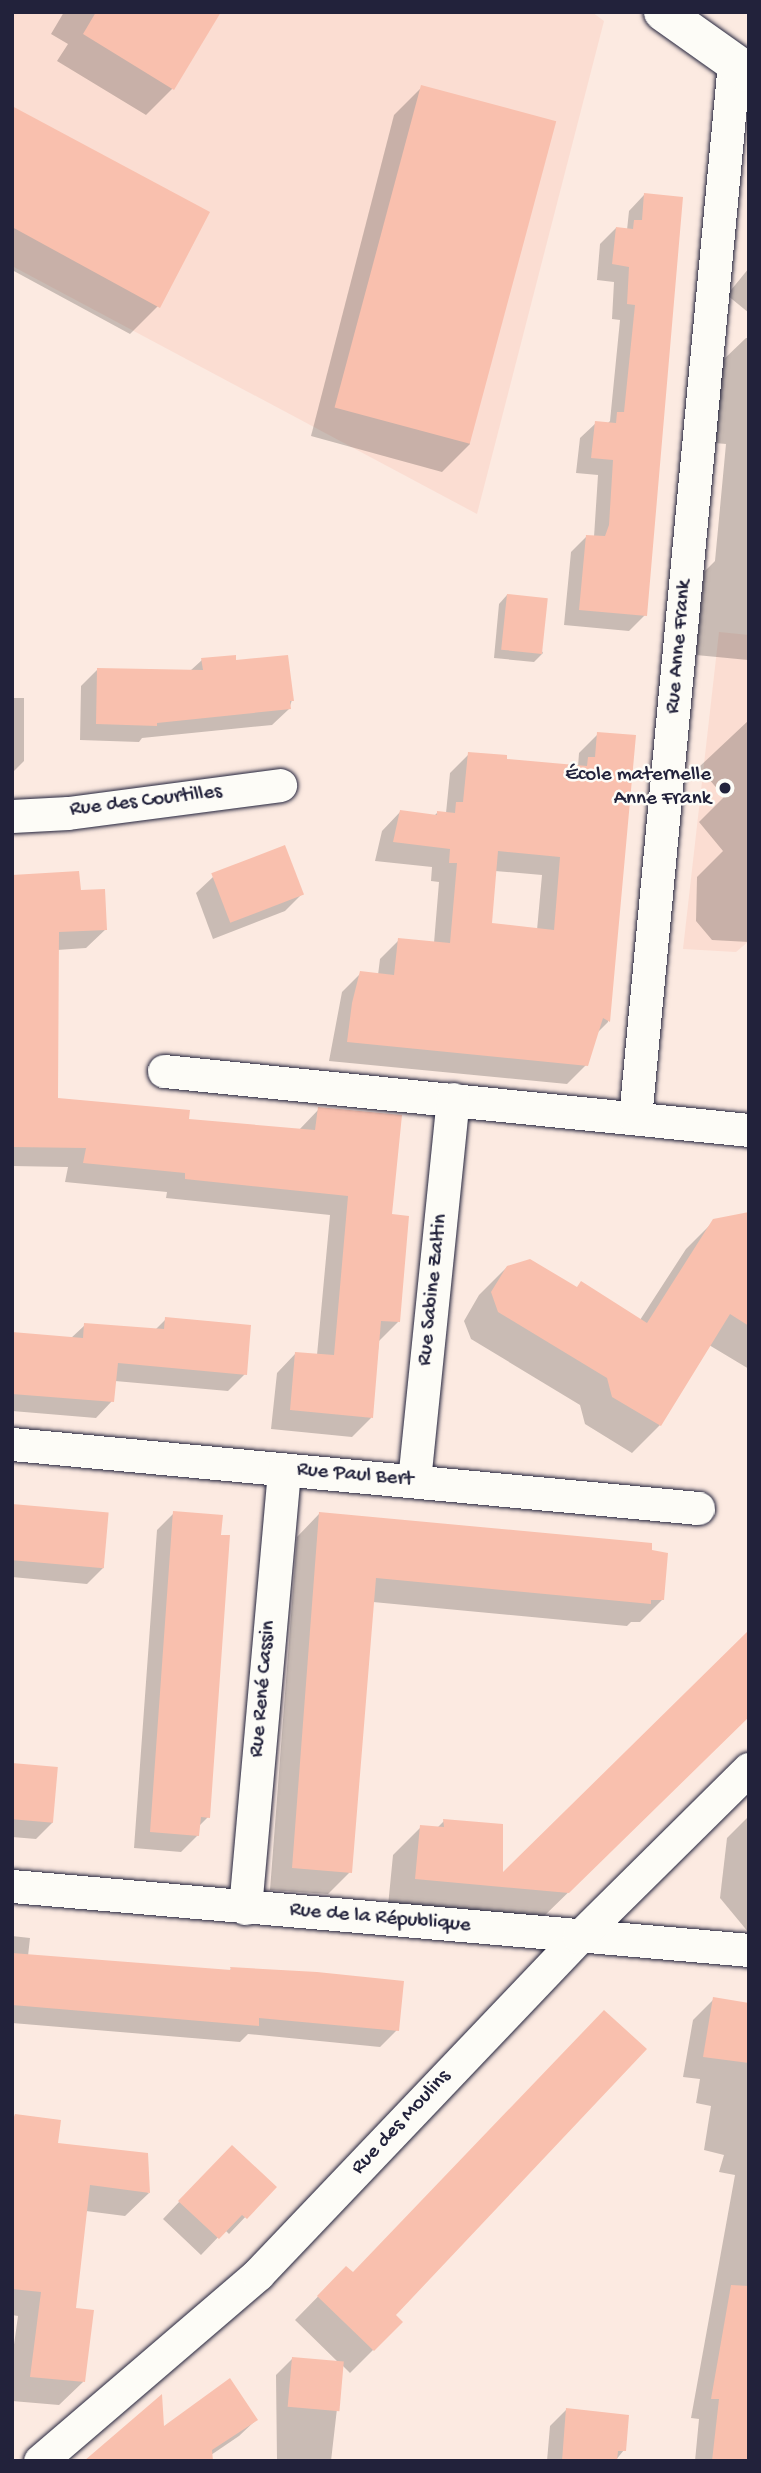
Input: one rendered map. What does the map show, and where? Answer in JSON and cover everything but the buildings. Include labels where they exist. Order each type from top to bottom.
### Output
[{"type":"main road","points":[[663,12],[742,68]]},
{"type":"street","name":"Rue Anne Frank","points":[[635,1118],[742,68]]},
{"type":"street","name":"Rue des Courtilles","points":[[12,816],[68,813],[280,785]]},
{"type":"street","points":[[164,1071],[749,1130]]},
{"type":"street","name":"Rue Sabine Zaltin","points":[[414,1482],[453,1099]]},
{"type":"street","name":"Rue Paul Bert","points":[[12,1444],[698,1508]]},
{"type":"street","name":"Rue René Cassin","points":[[245,1908],[284,1470]]},
{"type":"street","name":"Rue des Moulins","points":[[40,2461],[258,2274],[579,1937],[749,1769]]},
{"type":"street","name":"Rue de la République","points":[[12,1886],[743,1951]]},
{"type":"shaded area","points":[[12,12],[592,12],[604,21],[477,514],[12,266]]},
{"type":"shaded area","name":"École maternelle Anne Frank","points":[[719,632],[749,635],[749,941],[736,952],[683,949]]},
{"type":"place","name":"École maternelle Anne Frank","points":[[725,788]]}]
